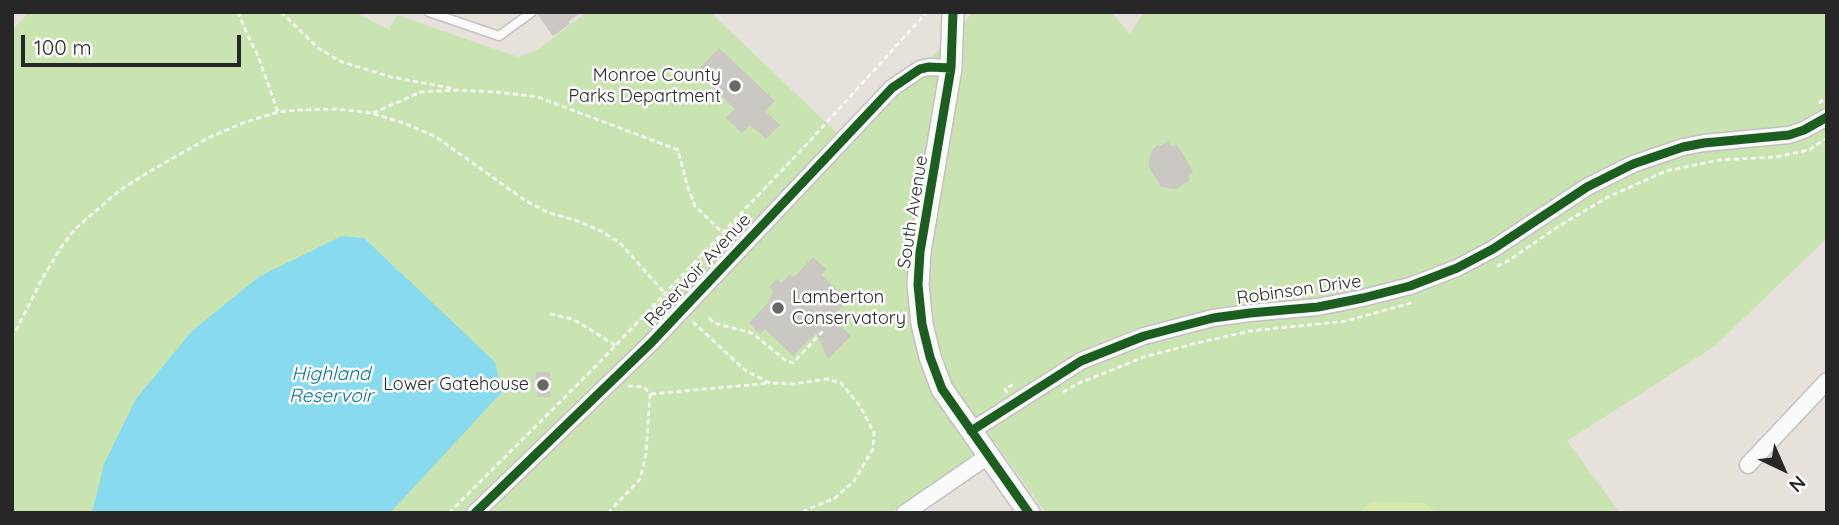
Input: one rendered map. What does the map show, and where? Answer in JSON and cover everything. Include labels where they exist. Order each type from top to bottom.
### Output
[{"type":"main road","name":"South Avenue","points":[[953,12],[951,68],[920,252],[918,285],[922,324],[942,389],[1029,513]]},
{"type":"street","name":"Reservoir Avenue","points":[[475,513],[641,352],[891,88],[920,69],[951,68]]},
{"type":"street","name":"Robinson Drive","points":[[971,431],[1081,361],[1144,336],[1213,318],[1318,307],[1410,286],[1457,268],[1493,249],[1579,192],[1633,164],[1683,147],[1704,143],[1789,135],[1804,130],[1821,112]]},
{"type":"street","points":[[1748,465],[1827,381]]},
{"type":"street","points":[[905,513],[988,456]]},
{"type":"lane","points":[[429,12],[499,36],[532,12]]},
{"type":"path","points":[[238,12],[258,55],[278,112]]},
{"type":"path","points":[[281,12],[318,48],[342,62],[391,77],[458,90]]},
{"type":"path","points":[[449,513],[560,403],[806,145],[928,12]]},
{"type":"path","points":[[371,113],[421,92],[458,90],[538,97],[678,150],[695,206],[722,232]]},
{"type":"path","points":[[1821,112],[1827,96]]},
{"type":"path","points":[[12,338],[51,262],[75,229],[90,214],[135,180],[195,146],[243,123],[278,112],[298,110],[337,109],[371,113],[436,137],[526,201],[549,213],[601,231],[620,243],[681,311]]},
{"type":"path","points":[[550,314],[578,322],[615,345]]},
{"type":"path","points":[[709,318],[714,323],[752,332],[785,360],[793,363],[823,331]]},
{"type":"path","points":[[699,328],[746,371],[769,383]]},
{"type":"path","points":[[650,394],[769,383],[793,384],[827,379],[841,383],[860,406],[874,433],[873,449],[854,481],[835,498],[800,513]]},
{"type":"path","points":[[1005,389],[1015,383]]},
{"type":"path","points":[[608,513],[640,479],[646,454],[650,394],[644,387]]},
{"type":"green space","points":[[29,12],[355,12],[389,30],[397,15],[518,57],[537,50],[587,12],[710,12],[850,145],[973,12],[1111,12],[1130,34],[1144,12],[1827,12],[1827,238],[1715,346],[1567,441],[1620,513],[1046,513],[994,441],[890,513],[12,513],[12,30]]},
{"type":"green space","points":[[1372,502],[1423,503],[1438,513],[1358,513]]},
{"type":"water","name":"Highland Reservoir","points":[[342,236],[364,238],[495,362],[502,392],[390,513],[92,513],[104,464],[136,399],[192,331],[260,276]]},
{"type":"building","points":[[538,12],[581,12],[553,36]]},
{"type":"building","name":"Monroe County Parks Department","points":[[719,48],[775,101],[765,111],[780,125],[766,139],[750,125],[742,133],[726,118],[735,109],[696,72]]},
{"type":"building","points":[[1168,141],[1171,147],[1177,144],[1193,172],[1188,176],[1190,180],[1176,189],[1161,187],[1148,165],[1152,150]]},
{"type":"building","name":"Lamberton Conservatory","points":[[813,257],[826,269],[821,275],[848,300],[832,317],[851,336],[828,359],[816,333],[793,356],[765,329],[760,334],[749,323],[768,303],[773,291],[769,287],[777,279],[782,283],[790,274],[794,277]]},
{"type":"building","name":"Lower Gatehouse","points":[[536,372],[550,372],[550,397],[537,397]]},
{"type":"cycle path","points":[[953,12],[951,68],[920,252],[918,285],[922,324],[942,389],[1029,513]]},
{"type":"cycle path","points":[[475,513],[651,343],[892,88],[920,69],[951,68]]},
{"type":"cycle path","points":[[971,431],[1081,361],[1144,336],[1213,318],[1318,307],[1410,286],[1457,268],[1493,249],[1587,187],[1633,164],[1683,147],[1704,143],[1789,135],[1827,117]]},
{"type":"place","name":"Monroe County Parks Department","points":[[735,86]]},
{"type":"place","name":"Lamberton Conservatory","points":[[778,308]]},
{"type":"place","name":"Lower Gatehouse","points":[[543,385]]}]
